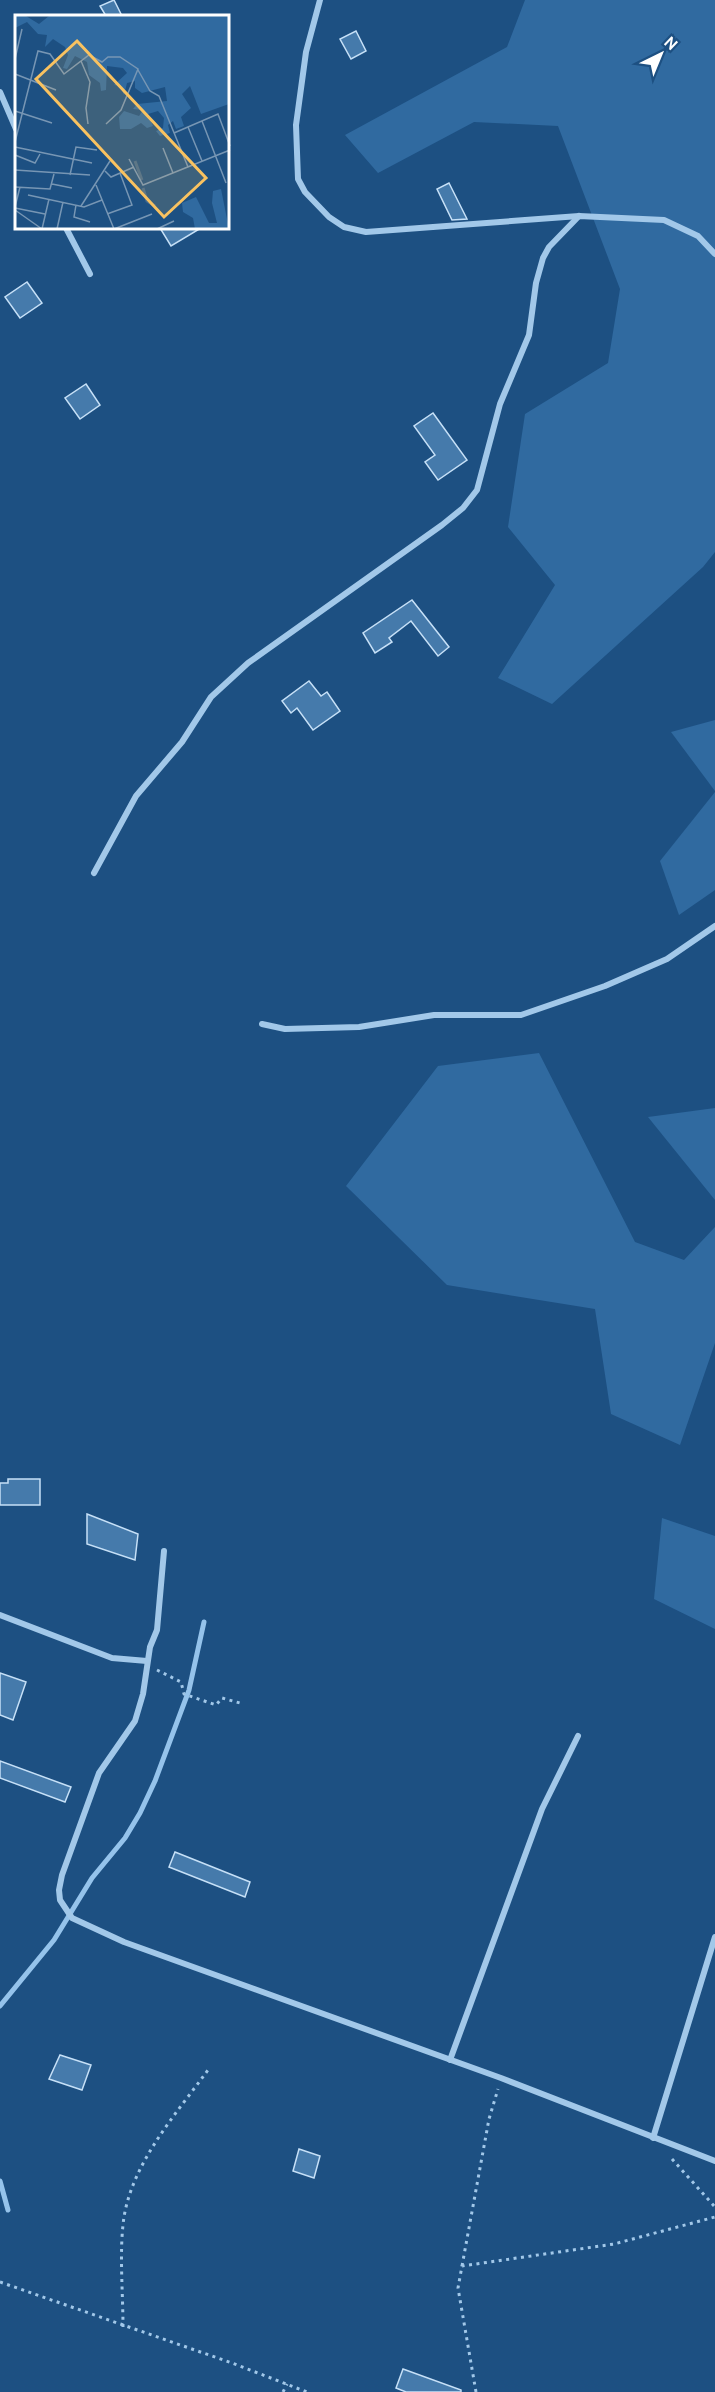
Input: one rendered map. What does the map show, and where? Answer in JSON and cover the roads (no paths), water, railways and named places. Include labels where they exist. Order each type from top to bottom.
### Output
[{"type":"street","points":[[320,0],[306,52],[296,125],[298,179],[305,192],[329,217],[344,227],[366,232],[579,216],[664,220],[698,236],[715,254]]},
{"type":"street","points":[[0,92],[15,127]]},
{"type":"street","points":[[94,873],[136,796],[182,742],[210,698],[248,663],[442,525],[463,508],[477,490],[500,404],[529,335],[536,283],[543,258],[549,247],[579,216]]},
{"type":"street","points":[[67,230],[90,274]]},
{"type":"street","points":[[262,1024],[285,1029],[348,1027],[434,1015],[521,1015],[605,986],[667,959],[715,926]]},
{"type":"street","points":[[164,1551],[157,1630],[147,1661],[143,1694],[135,1720],[99,1773],[62,1875],[60,1899],[66,1912],[72,1918],[124,1942],[501,2078],[715,2161]]},
{"type":"street","points":[[0,1615],[112,1658],[147,1661]]},
{"type":"street","points":[[450,2060],[542,1809],[578,1736]]},
{"type":"street","points":[[653,2138],[715,1937]]},
{"type":"waterway","points":[[0,2006],[54,1940],[92,1878],[125,1838],[140,1813],[155,1781],[189,1690],[204,1622]]},
{"type":"waterway","points":[[0,2181],[8,2210]]}]
